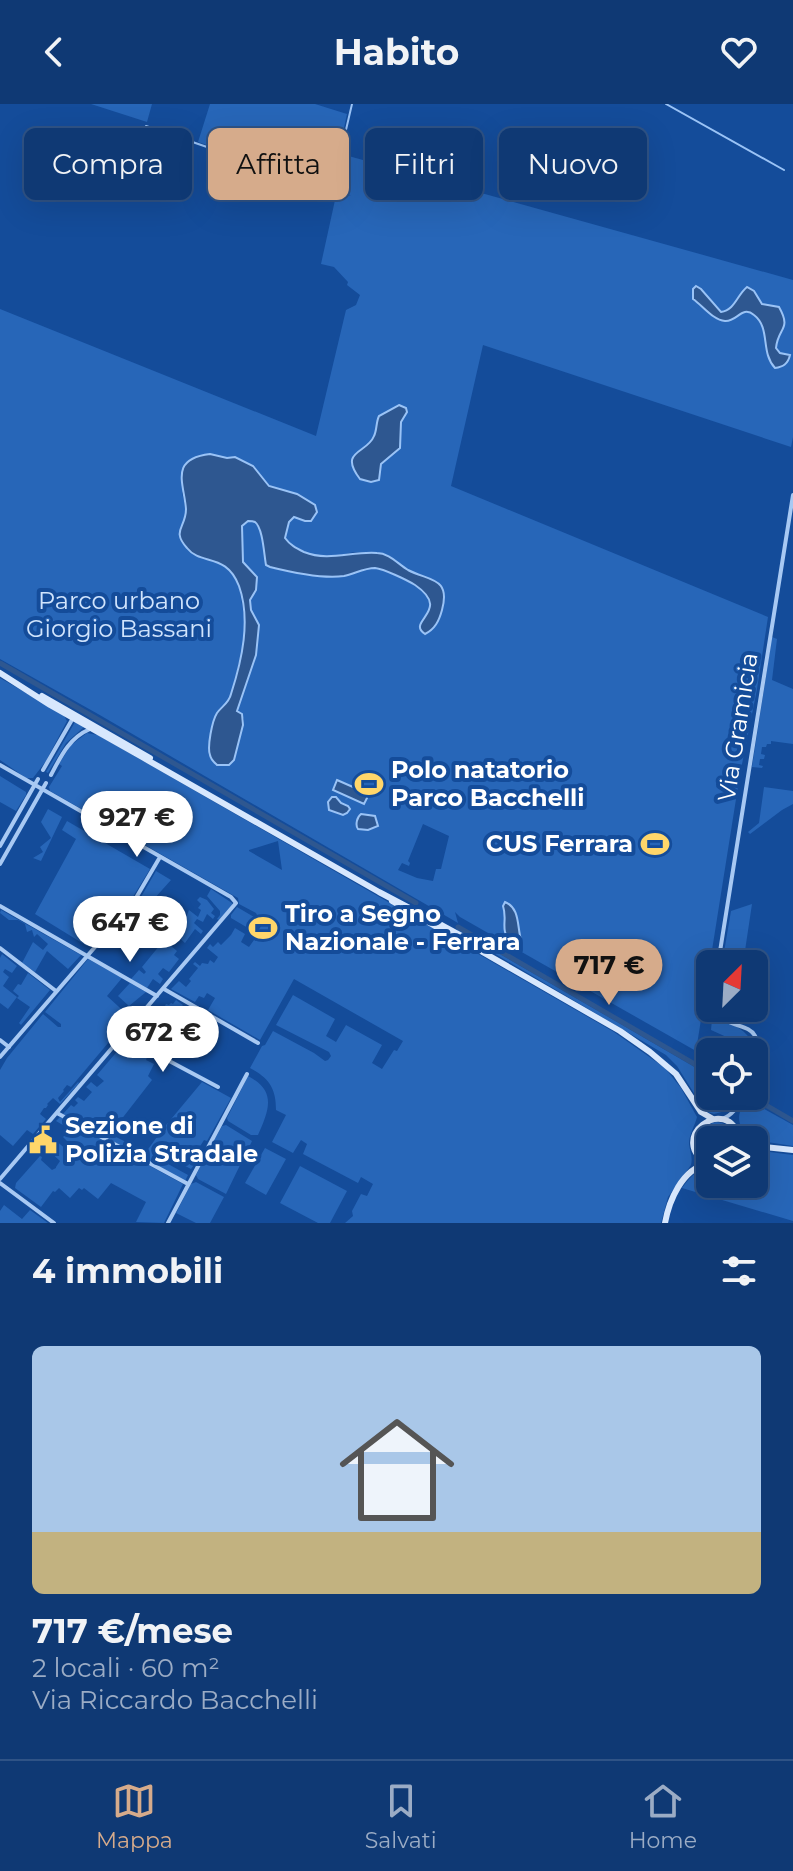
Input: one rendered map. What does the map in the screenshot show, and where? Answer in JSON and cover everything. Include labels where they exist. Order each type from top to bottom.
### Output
[{"type":"main road","points":[[0,673],[90,726],[144,753],[162,767],[431,922],[465,938],[480,950],[620,1031],[676,1074],[696,1106]]},
{"type":"main road","points":[[700,1110],[713,1119]]},
{"type":"main road","points":[[700,1126],[713,1119],[722,1119],[732,1126]]},
{"type":"main road","points":[[693,1170],[696,1133]]},
{"type":"main road","points":[[768,1147],[793,1150]]},
{"type":"main road","points":[[665,1223],[673,1195],[696,1168]]},
{"type":"street","name":"Via Gramicia","points":[[720,950],[793,495]]},
{"type":"street","points":[[43,770],[74,716]]},
{"type":"street","points":[[51,775],[66,748],[90,726]]},
{"type":"street","points":[[0,765],[231,897],[236,903],[0,1181],[54,1223]]},
{"type":"street","points":[[0,846],[38,779]]},
{"type":"street","points":[[1,862],[46,783]]},
{"type":"street","points":[[13,823],[21,828]]},
{"type":"street","points":[[0,1057],[133,903],[160,857]]},
{"type":"street","points":[[0,906],[157,996]]},
{"type":"street","points":[[0,948],[56,991]]},
{"type":"street","points":[[164,989],[258,1043]]},
{"type":"street","points":[[732,1022],[756,1038]]},
{"type":"street","points":[[127,1031],[158,1055],[218,1087]]},
{"type":"street","points":[[0,1040],[9,1047]]},
{"type":"street","points":[[168,1223],[247,1074]]},
{"type":"street","points":[[722,1119],[735,1110]]},
{"type":"street","points":[[57,1113],[188,1185]]},
{"type":"green space","points":[[91,104],[152,104],[147,122]]},
{"type":"green space","points":[[210,104],[315,104],[347,114],[344,128],[208,128],[208,145],[198,142]]},
{"type":"green space","name":"Parco urbano Giorgio Bassani","points":[[349,156],[365,161],[365,200],[483,200],[483,194],[793,280],[791,447],[483,345],[451,486],[768,617],[712,950],[696,950],[696,1022],[701,1022],[696,1051],[455,912],[458,923],[0,659],[0,309],[316,436],[346,310],[356,305],[360,295],[347,285],[348,282],[334,267],[321,264],[335,200],[349,200]],"holes":[[[210,454],[235,457],[253,466],[269,486],[297,494],[305,521],[294,517],[289,522],[285,538],[289,544],[326,558],[354,552],[385,554],[410,571],[442,612],[420,621],[431,606],[425,594],[400,577],[376,569],[327,577],[270,567],[266,565],[258,526],[248,521],[242,526],[243,562],[257,577],[256,590],[250,600],[259,625],[256,655],[237,712],[244,719],[234,760],[210,755],[212,728],[217,713],[229,700],[244,642],[239,586],[230,570],[219,562],[202,558],[180,528],[185,515],[182,493]],[[423,824],[449,836],[441,869],[436,869],[433,881],[398,870],[402,863],[409,866],[408,861]]]},
{"type":"green space","points":[[772,637],[777,639],[772,680],[793,689],[793,744],[771,741],[771,744],[762,747],[761,754],[765,755],[759,765],[762,768],[752,767]]},
{"type":"green space","points":[[0,678],[63,714],[67,721],[46,761],[33,778],[26,778],[0,760]]},
{"type":"green space","points":[[75,722],[84,727],[66,743],[46,772]]},
{"type":"green space","points":[[87,733],[98,735],[614,1032],[665,1068],[681,1088],[697,1117],[689,1140],[691,1165],[668,1197],[661,1223],[345,1223],[353,1216],[352,1211],[361,1194],[367,1196],[373,1184],[361,1177],[358,1183],[303,1154],[307,1144],[301,1140],[293,1153],[272,1142],[286,1115],[276,1110],[270,1084],[250,1068],[273,1031],[325,1061],[331,1056],[329,1052],[276,1025],[293,995],[335,1019],[326,1036],[336,1042],[346,1025],[382,1045],[372,1063],[382,1069],[403,1041],[294,979],[260,1040],[208,1010],[215,998],[207,993],[195,1002],[171,989],[179,981],[186,987],[198,968],[193,964],[195,962],[200,966],[202,963],[208,964],[210,960],[214,963],[218,957],[207,948],[218,942],[221,945],[235,928],[245,934],[241,942],[249,947],[256,941],[266,917],[258,917],[239,904],[238,898],[50,791],[49,787],[62,766],[59,764],[71,745]],"holes":[[[278,841],[282,870],[249,851],[249,850]]]},
{"type":"green space","points":[[0,776],[26,792],[16,811],[0,802]]},
{"type":"green space","points":[[764,787],[793,791],[793,804],[750,834],[748,832],[759,823]]},
{"type":"green space","points":[[48,809],[62,817],[41,861],[33,858],[43,852],[40,847],[51,838],[41,822]]},
{"type":"green space","points":[[67,821],[150,869],[116,920],[111,917],[87,946],[35,914],[76,839],[62,830]]},
{"type":"green space","points":[[156,871],[171,880],[144,910],[137,904]]},
{"type":"green space","points":[[211,889],[232,903],[219,920],[220,911],[207,896]]},
{"type":"green space","points":[[200,897],[207,900],[215,916],[213,919],[207,914],[203,922],[197,919],[194,923],[203,931],[201,934],[195,929],[185,943],[175,934],[179,930],[175,926],[182,918],[185,920],[189,910],[198,917],[201,904],[197,900]]},
{"type":"green space","points":[[752,904],[745,950],[724,950],[731,911]]},
{"type":"green space","points":[[237,907],[254,917],[256,922],[253,928],[231,918]]},
{"type":"green space","points":[[1,910],[81,955],[68,969],[47,951],[35,972],[22,963],[33,942],[43,950],[48,944],[37,934],[34,937],[32,930],[27,932],[25,924],[9,920],[0,913]]},
{"type":"green space","points":[[457,929],[696,1068],[696,1097],[677,1066],[666,1055]]},
{"type":"green space","points":[[164,940],[177,951],[174,955],[179,959],[169,972],[163,968],[158,974],[163,979],[160,984],[153,979],[147,988],[131,979],[139,970],[144,974],[146,972],[142,967]]},
{"type":"green space","points":[[2,954],[17,966],[12,973],[5,969],[3,972],[9,977],[3,986],[17,997],[8,1009],[0,1003]]},
{"type":"green space","points":[[88,959],[122,978],[107,996],[130,1017],[71,1087],[67,1085],[58,1098],[60,1102],[79,1083],[60,1104],[53,1098],[47,1104],[40,1114],[46,1119],[33,1134],[27,1130],[13,1146],[0,1135],[0,1070],[43,1014],[61,1027],[45,1012]]},
{"type":"green space","points":[[28,973],[50,990],[21,1025],[19,1023],[30,1007],[13,991]]},
{"type":"green space","points":[[130,983],[146,992],[129,1006],[118,996]]},
{"type":"green space","points":[[176,1000],[183,1005],[179,1010],[174,1010],[177,1013],[171,1016],[161,1031],[163,1033],[153,1049],[147,1045],[151,1040],[144,1034],[146,1026],[148,1023],[152,1025],[162,1010],[167,1015],[171,1012],[165,1006]]},
{"type":"green space","points":[[712,1022],[728,1022],[749,1038],[729,1038],[711,1030]]},
{"type":"green space","points":[[130,1037],[149,1052],[146,1060],[154,1064],[148,1076],[152,1080],[110,1134],[146,1152],[202,1082],[231,1098],[207,1141],[204,1140],[194,1156],[191,1169],[170,1158],[168,1164],[188,1175],[185,1181],[63,1114],[71,1105],[74,1107],[78,1103],[75,1100],[78,1097],[84,1101],[92,1092],[86,1087],[91,1082],[97,1087],[104,1081],[97,1075],[120,1048],[126,1054],[132,1048],[127,1040]]},
{"type":"green space","points":[[248,1076],[267,1095],[267,1109],[258,1135],[251,1135],[227,1118]]},
{"type":"green space","points":[[704,1110],[729,1110],[714,1114]]},
{"type":"green space","points":[[741,1110],[766,1110],[793,1125],[793,1146],[768,1142],[768,1126],[741,1126]]},
{"type":"green space","points":[[60,1117],[183,1184],[164,1223],[136,1222],[146,1202],[111,1183],[98,1199],[84,1188],[79,1188],[70,1198],[59,1188],[41,1207],[15,1188],[40,1156],[52,1170],[56,1168],[60,1161],[46,1148],[54,1139],[68,1151],[70,1149],[63,1137],[66,1134],[70,1137],[73,1131],[56,1121]]},
{"type":"green space","points":[[716,1122],[728,1126],[707,1126]]},
{"type":"green space","points":[[226,1125],[252,1141],[244,1158],[213,1142],[222,1126]]},
{"type":"green space","points":[[211,1145],[242,1161],[226,1194],[196,1175]]},
{"type":"green space","points":[[265,1148],[286,1159],[266,1195],[245,1183]]},
{"type":"green space","points":[[768,1152],[793,1155],[793,1221],[716,1198],[768,1198]]},
{"type":"green space","points":[[300,1166],[347,1191],[330,1223],[318,1223],[280,1203]]},
{"type":"green space","points":[[694,1174],[696,1192],[682,1188]]},
{"type":"green space","points":[[196,1182],[224,1197],[210,1223],[196,1223],[176,1213],[191,1184]]},
{"type":"green space","points":[[4,1205],[22,1219],[30,1210],[48,1223],[0,1223],[0,1211]]},
{"type":"shaded area","points":[[696,286],[721,312],[733,305],[747,287],[754,291],[762,304],[779,307],[784,325],[776,348],[780,353],[790,355],[786,363],[775,368],[770,362],[762,327],[754,315],[746,312],[729,321],[716,318],[693,299]]},
{"type":"shaded area","points":[[399,405],[407,412],[401,422],[400,448],[381,464],[379,480],[371,482],[360,479],[354,470],[353,457],[370,442],[379,416]]},
{"type":"shaded area","points":[[210,454],[235,457],[253,466],[269,486],[297,494],[315,505],[317,512],[311,521],[294,517],[289,522],[285,538],[296,548],[322,556],[381,553],[408,570],[436,582],[441,586],[444,599],[438,621],[425,634],[420,625],[430,609],[430,602],[415,585],[375,568],[336,577],[270,567],[266,565],[258,525],[248,521],[242,526],[243,562],[257,577],[256,590],[250,600],[251,610],[259,625],[256,655],[237,711],[242,714],[243,725],[234,760],[229,765],[217,765],[209,751],[215,717],[230,697],[239,668],[245,626],[243,599],[234,575],[227,568],[199,557],[187,548],[180,537],[186,509],[182,481],[184,467],[197,457]]},
{"type":"shaded area","points":[[337,780],[369,794],[364,804],[333,790]]},
{"type":"shaded area","points":[[332,797],[348,806],[350,809],[347,813],[343,815],[329,810],[328,802]]},
{"type":"shaded area","points":[[361,814],[375,816],[378,826],[368,830],[358,829],[357,821]]},
{"type":"shaded area","points":[[505,902],[513,908],[517,918],[521,940],[517,944],[511,944],[505,933]]},
{"type":"waterway","points":[[146,126],[332,190],[352,104]]},
{"type":"waterway","points":[[666,104],[784,170]]},
{"type":"waterway","points":[[0,663],[416,903]]},
{"type":"waterway","points":[[458,927],[696,1065]]},
{"type":"waterway","points":[[768,1106],[793,1121]]},
{"type":"place","name":"Polo natatorio Parco Bacchelli","points":[[369,784]]},
{"type":"place","name":"CUS Ferrara","points":[[655,844]]},
{"type":"place","name":"Tiro a Segno Nazionale - Ferrara","points":[[263,928]]},
{"type":"place","name":"Sezione di Polizia Stradale","points":[[43,1140]]}]
